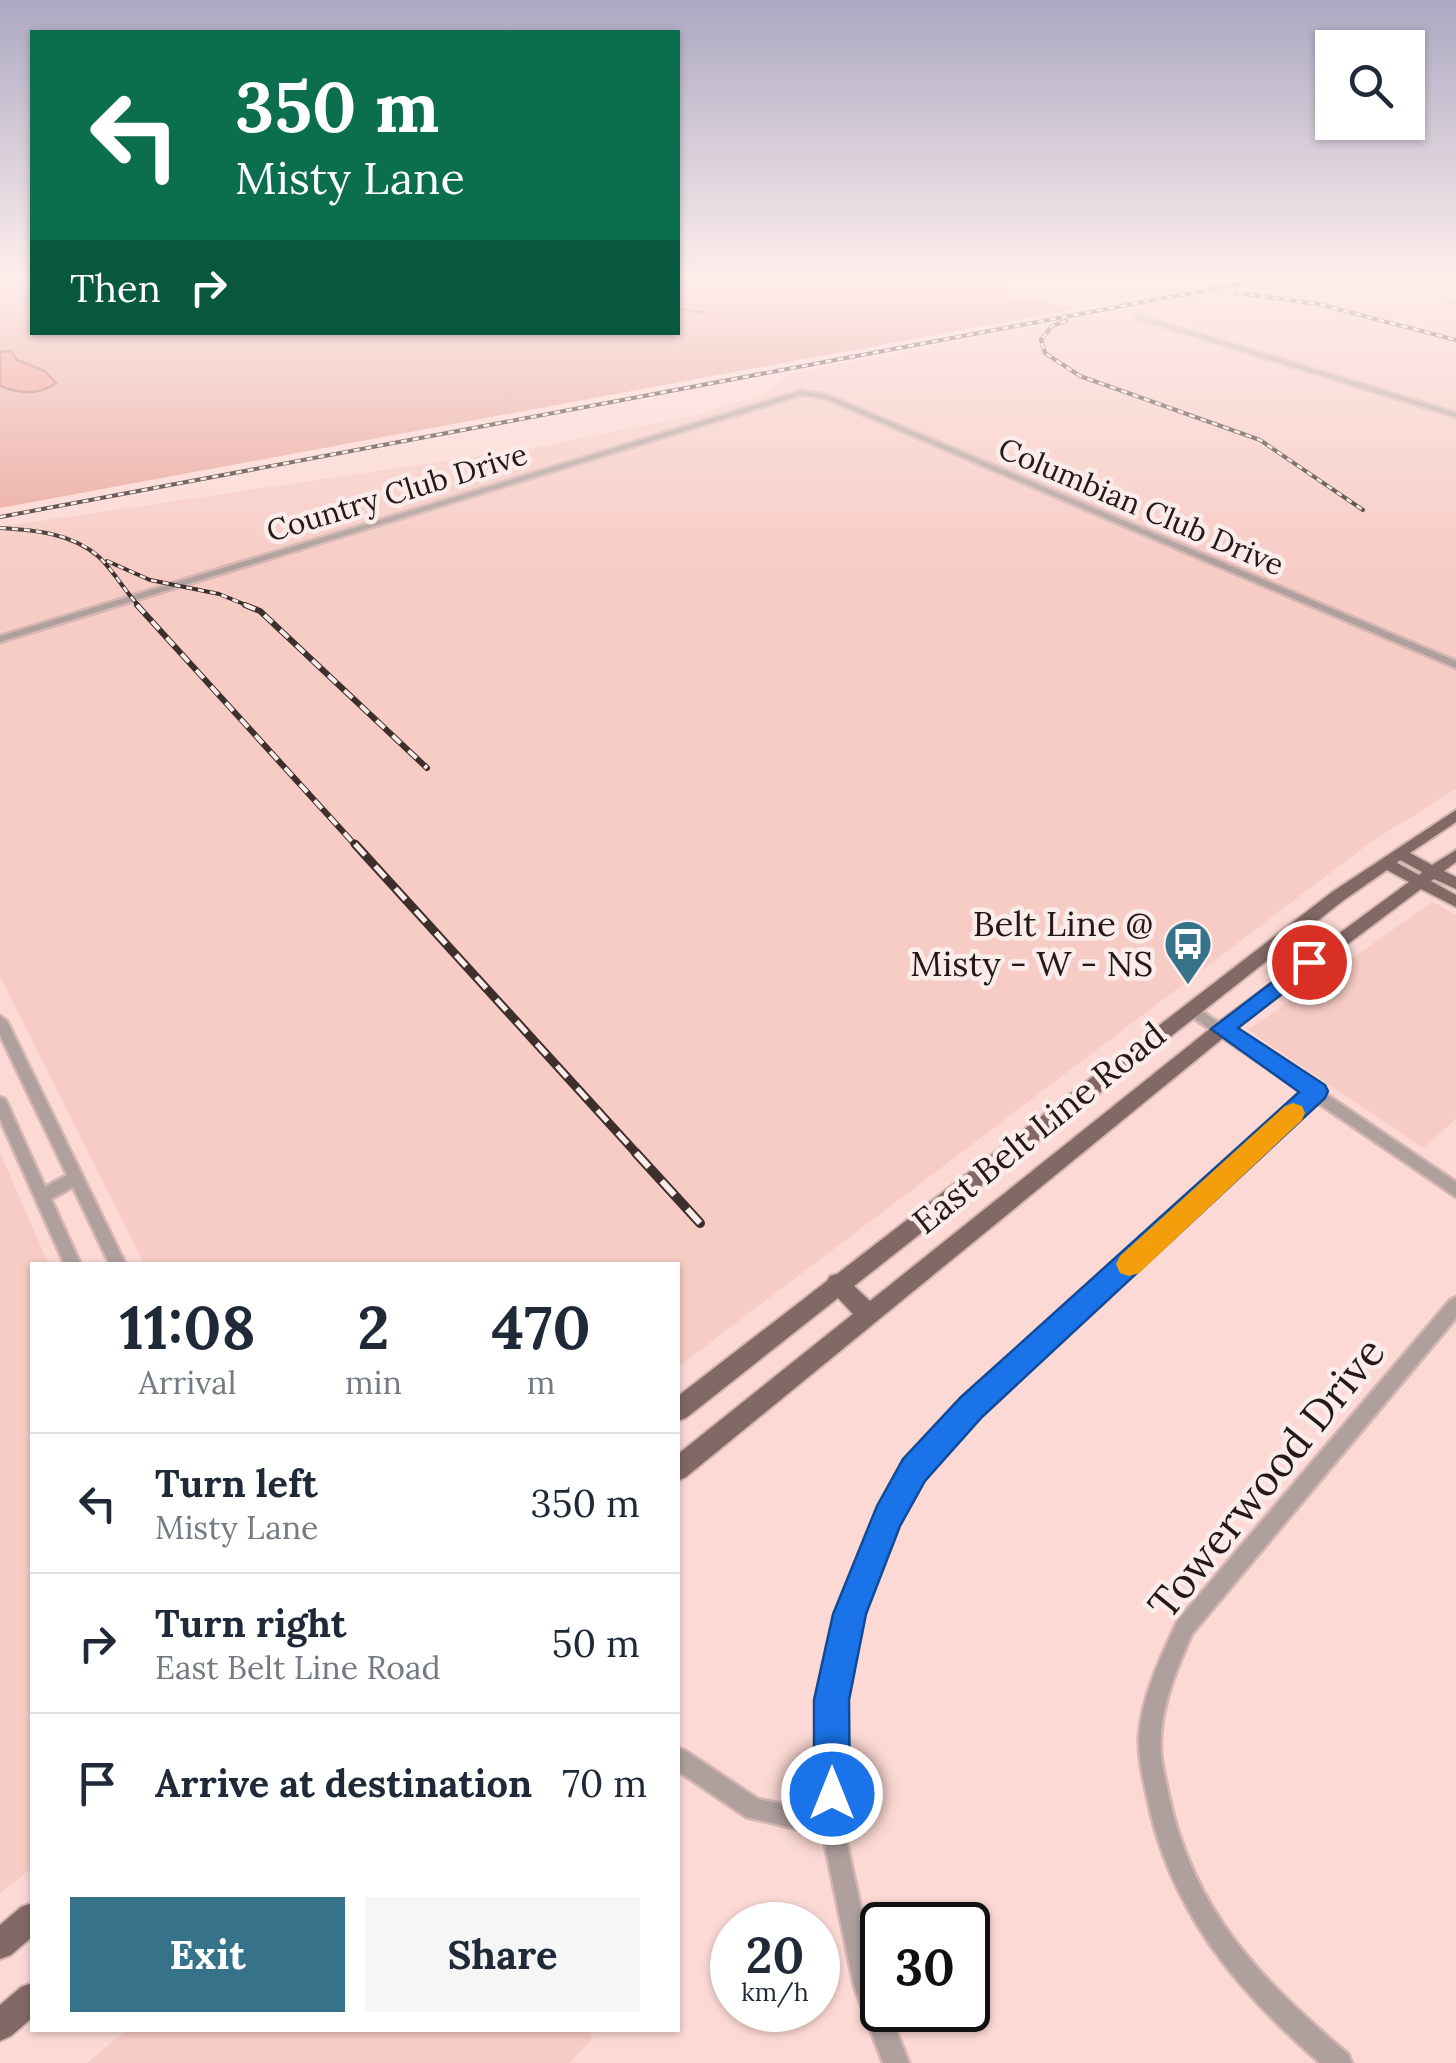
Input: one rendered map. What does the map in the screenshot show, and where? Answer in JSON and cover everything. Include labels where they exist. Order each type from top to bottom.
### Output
[{"type":"main road","name":"East Belt Line Road","points":[[680,1408],[1192,1009],[1456,815]]},
{"type":"main road","name":"East Belt Line Road","points":[[680,1468],[1222,1029],[1456,855]]},
{"type":"main road","points":[[1393,858],[1425,876],[1456,902]]},
{"type":"main road","points":[[1425,876],[1456,884]]},
{"type":"main road","points":[[837,1283],[868,1314]]},
{"type":"main road","points":[[0,1944],[30,1920]]},
{"type":"main road","points":[[0,2024],[30,2000]]},
{"type":"street","points":[[1319,372],[1456,414]]},
{"type":"street","name":"Country Club Drive","points":[[0,639],[744,409],[808,393]]},
{"type":"street","name":"Columbian Club Drive","points":[[808,393],[825,396],[1456,666]]},
{"type":"street","points":[[1192,1009],[1456,1190]]},
{"type":"street","points":[[0,1021],[117,1262]]},
{"type":"street","points":[[896,2063],[866,1986],[832,1826],[832,1700],[850,1614],[888,1517],[914,1470],[971,1407],[1316,1091]]},
{"type":"street","points":[[0,1103],[72,1262]]},
{"type":"street","points":[[42,1196],[76,1178]]},
{"type":"street","name":"Towerwood Drive","points":[[1340,2063],[1290,2022],[1245,1974],[1199,1915],[1161,1825],[1150,1740],[1159,1686],[1184,1627],[1456,1304]]},
{"type":"street","points":[[680,1760],[754,1810],[832,1826]]},
{"type":"shaded area","points":[[0,372],[733,372],[0,508]]},
{"type":"shaded area","points":[[0,372],[46,372],[56,383],[28,392],[0,386]]},
{"type":"shaded area","points":[[1456,372],[1456,789],[1371,842],[680,1365],[680,1262],[143,1262],[0,977],[0,527],[539,447],[692,416],[765,394],[792,373]]},
{"type":"shaded area","points":[[1433,902],[1456,915],[1456,1119],[1423,1148],[1248,1030]]},
{"type":"shaded area","points":[[0,1153],[48,1262],[30,1262],[30,1870],[0,1893]]},
{"type":"shaded area","points":[[124,2032],[590,2032],[593,2038],[569,2063],[87,2063]]},
{"type":"railway","points":[[0,517],[770,372]]},
{"type":"railway","points":[[1074,372],[1260,440],[1363,510]]},
{"type":"railway","points":[[0,528],[52,534],[88,549],[140,607]]},
{"type":"railway","points":[[107,561],[150,580],[219,594],[251,607]]},
{"type":"railway","points":[[137,605],[357,847]]},
{"type":"railway","points":[[245,605],[260,611],[427,768]]},
{"type":"railway","points":[[355,844],[638,1155]]},
{"type":"railway","points":[[636,1153],[700,1223]]},
{"type":"slow traffic","points":[[1129,1264],[1293,1113]]},
{"type":"place","name":"Belt Line @ Misty - W - NS","points":[[1188,986]]},
{"type":"route","points":[[832,1794],[832,1700],[850,1614],[888,1517],[914,1470],[971,1407],[1316,1091],[1222,1029],[1309,962]]}]
